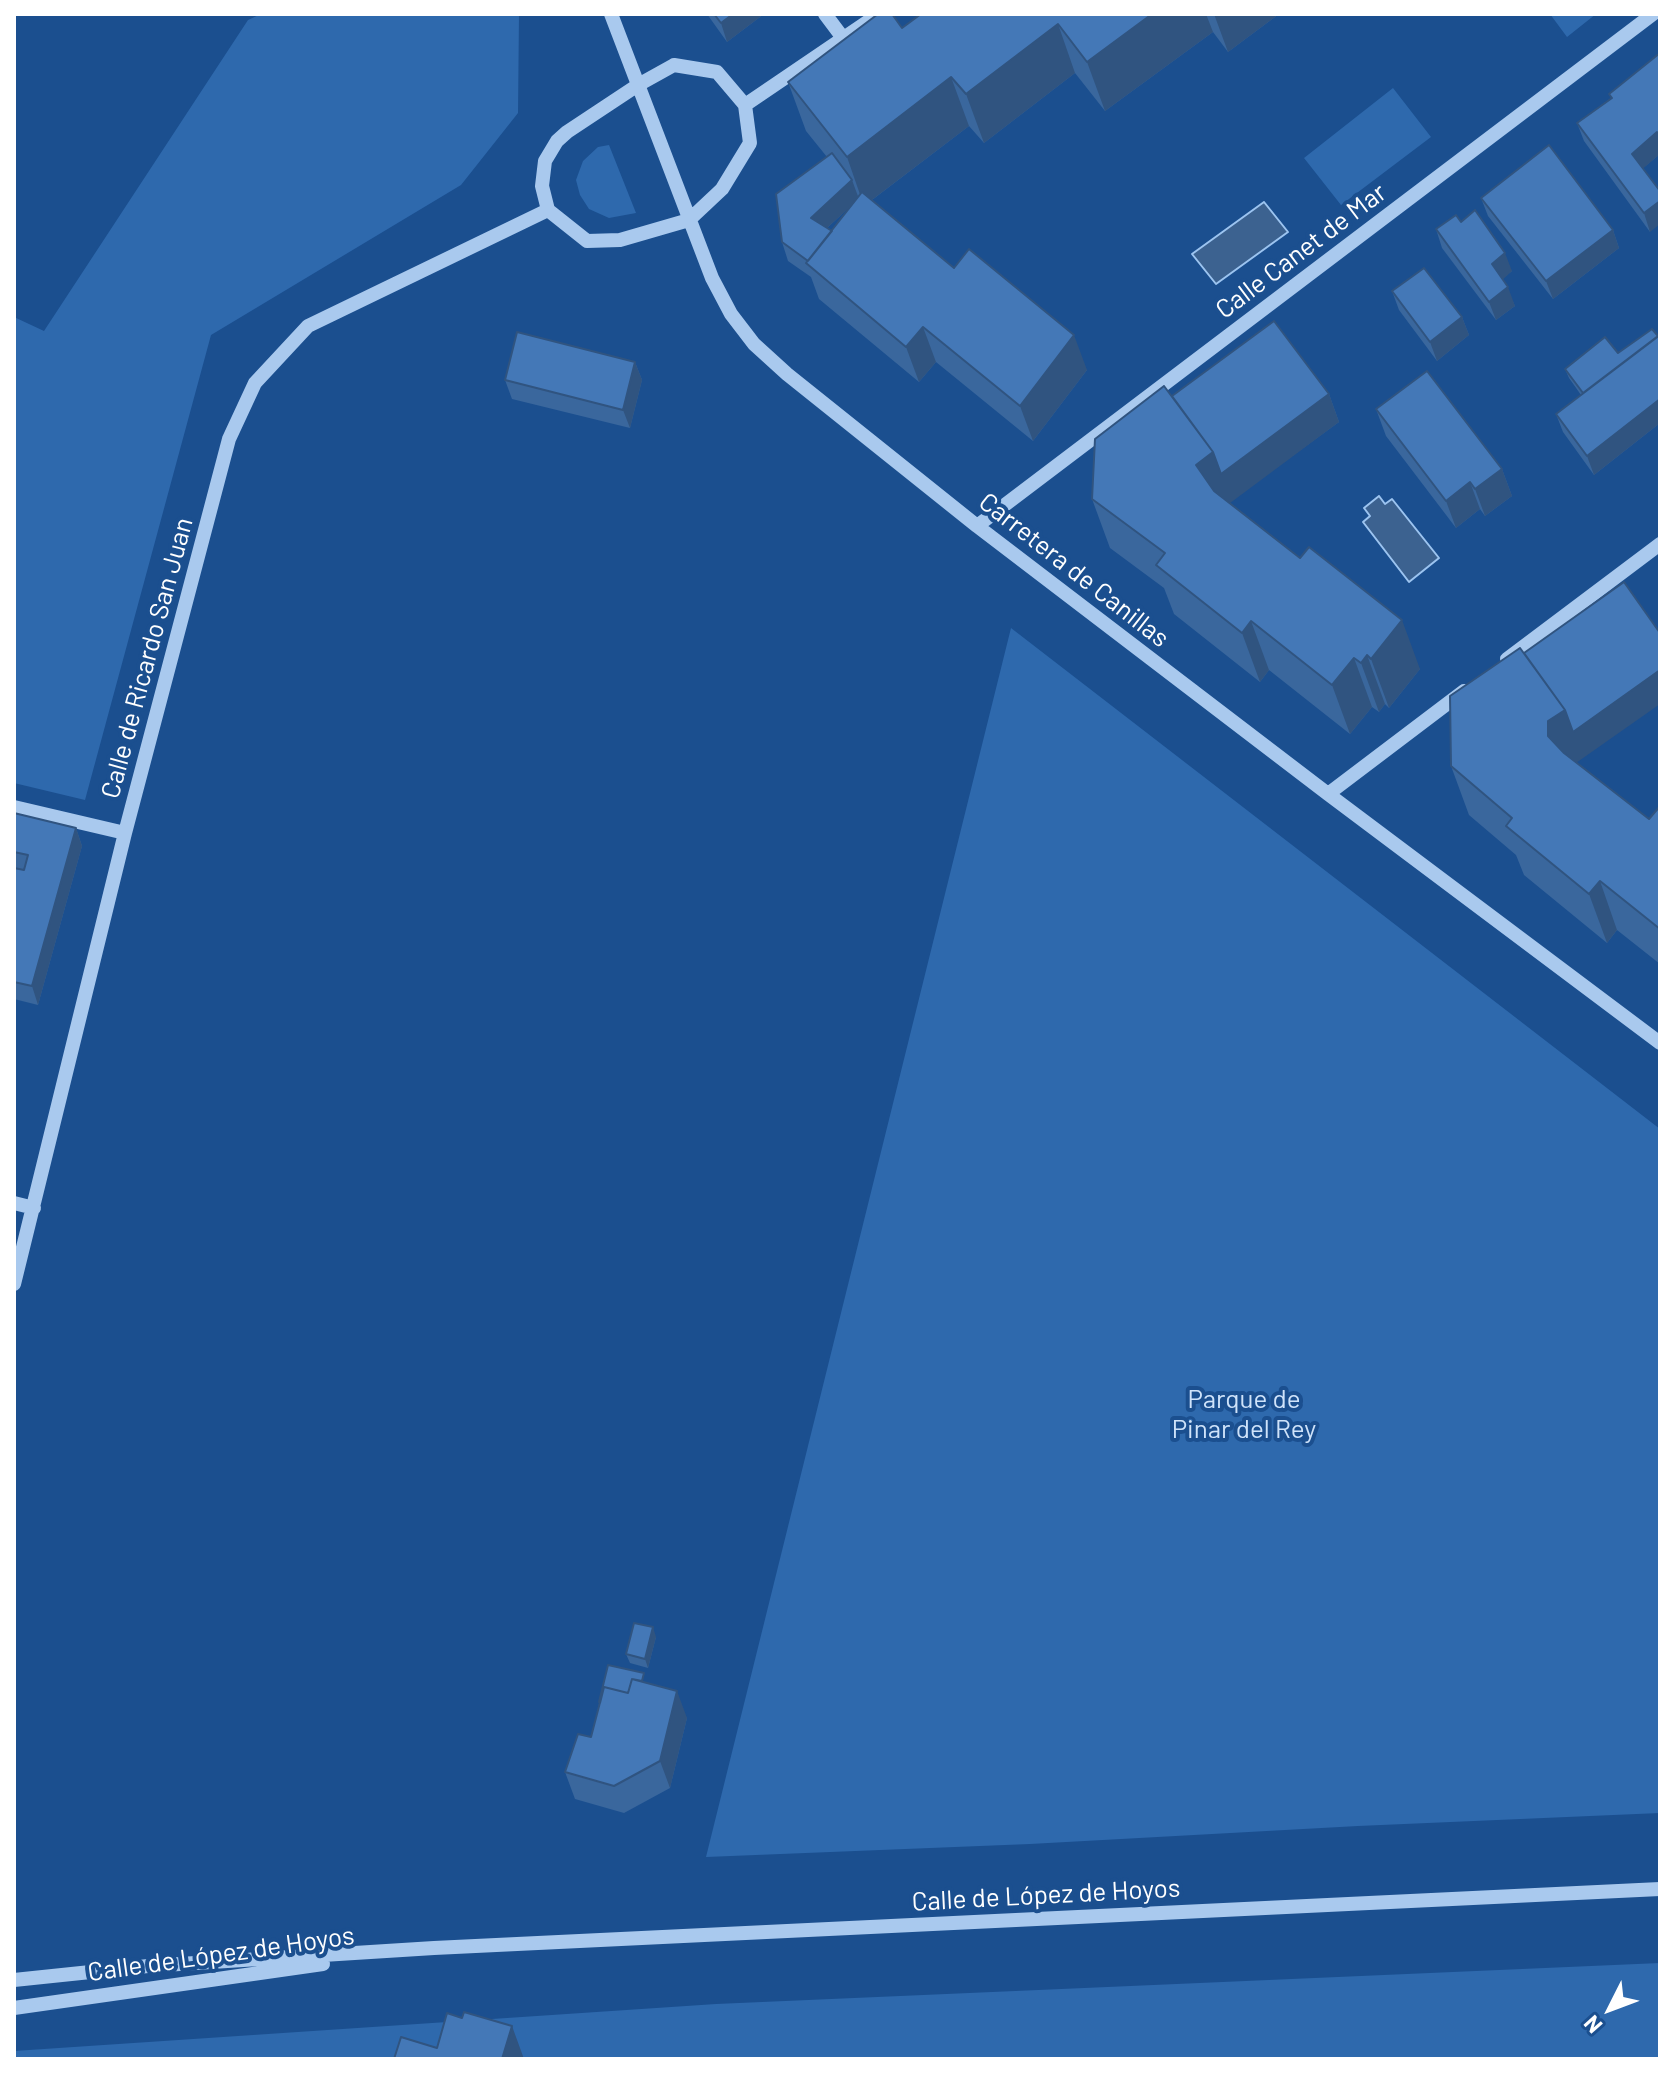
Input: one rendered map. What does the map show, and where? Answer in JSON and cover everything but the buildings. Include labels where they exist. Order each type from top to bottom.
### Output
[{"type":"street","name":"Carretera de Canillas","points":[[611,14],[712,278],[731,314],[754,344],[977,526],[1660,1043]]},
{"type":"street","points":[[825,14],[843,38]]},
{"type":"street","points":[[745,105],[879,14]]},
{"type":"street","name":"Calle Canet de Mar","points":[[977,526],[1653,14]]},
{"type":"street","points":[[674,65],[717,72],[745,105],[750,143],[722,189],[689,220],[620,240],[587,241],[548,210],[542,186],[545,161],[557,141],[638,85],[674,65]]},
{"type":"street","name":"Calle de Ricardo San Juan","points":[[14,1284],[125,833],[229,439],[255,383],[308,326],[548,210]]},
{"type":"street","points":[[1499,665],[1660,544]]},
{"type":"street","points":[[1328,794],[1474,684]]},
{"type":"street","points":[[14,807],[125,833]]},
{"type":"street","points":[[14,1203],[34,1208]]},
{"type":"street","name":"Calle de López de Hoyos","points":[[14,1980],[148,1966],[434,1948],[1660,1889]]},
{"type":"street","name":"Calle de López de Hoyos","points":[[14,2008],[434,1948]]},
{"type":"green space","points":[[261,14],[519,14],[518,113],[461,185],[211,335],[85,800],[14,783],[14,317],[44,331],[248,20]]},
{"type":"green space","points":[[1550,14],[1596,14],[1567,37]]},
{"type":"green space","points":[[1393,88],[1431,137],[1341,205],[1304,158]]},
{"type":"green space","points":[[609,145],[636,213],[609,218],[589,209],[580,195],[576,180],[583,161],[598,147]]},
{"type":"green space","name":"Parque de Pinar del Rey","points":[[1011,628],[1660,1129],[1660,1813],[706,1857]]},
{"type":"green space","points":[[1660,1963],[1660,2059],[14,2059],[14,2051],[716,2004]]},
{"type":"shaded area","points":[[1264,202],[1288,232],[1216,284],[1192,254]]},
{"type":"shaded area","points":[[1379,496],[1385,504],[1392,499],[1439,558],[1409,582],[1363,522],[1370,516],[1364,508]]}]
